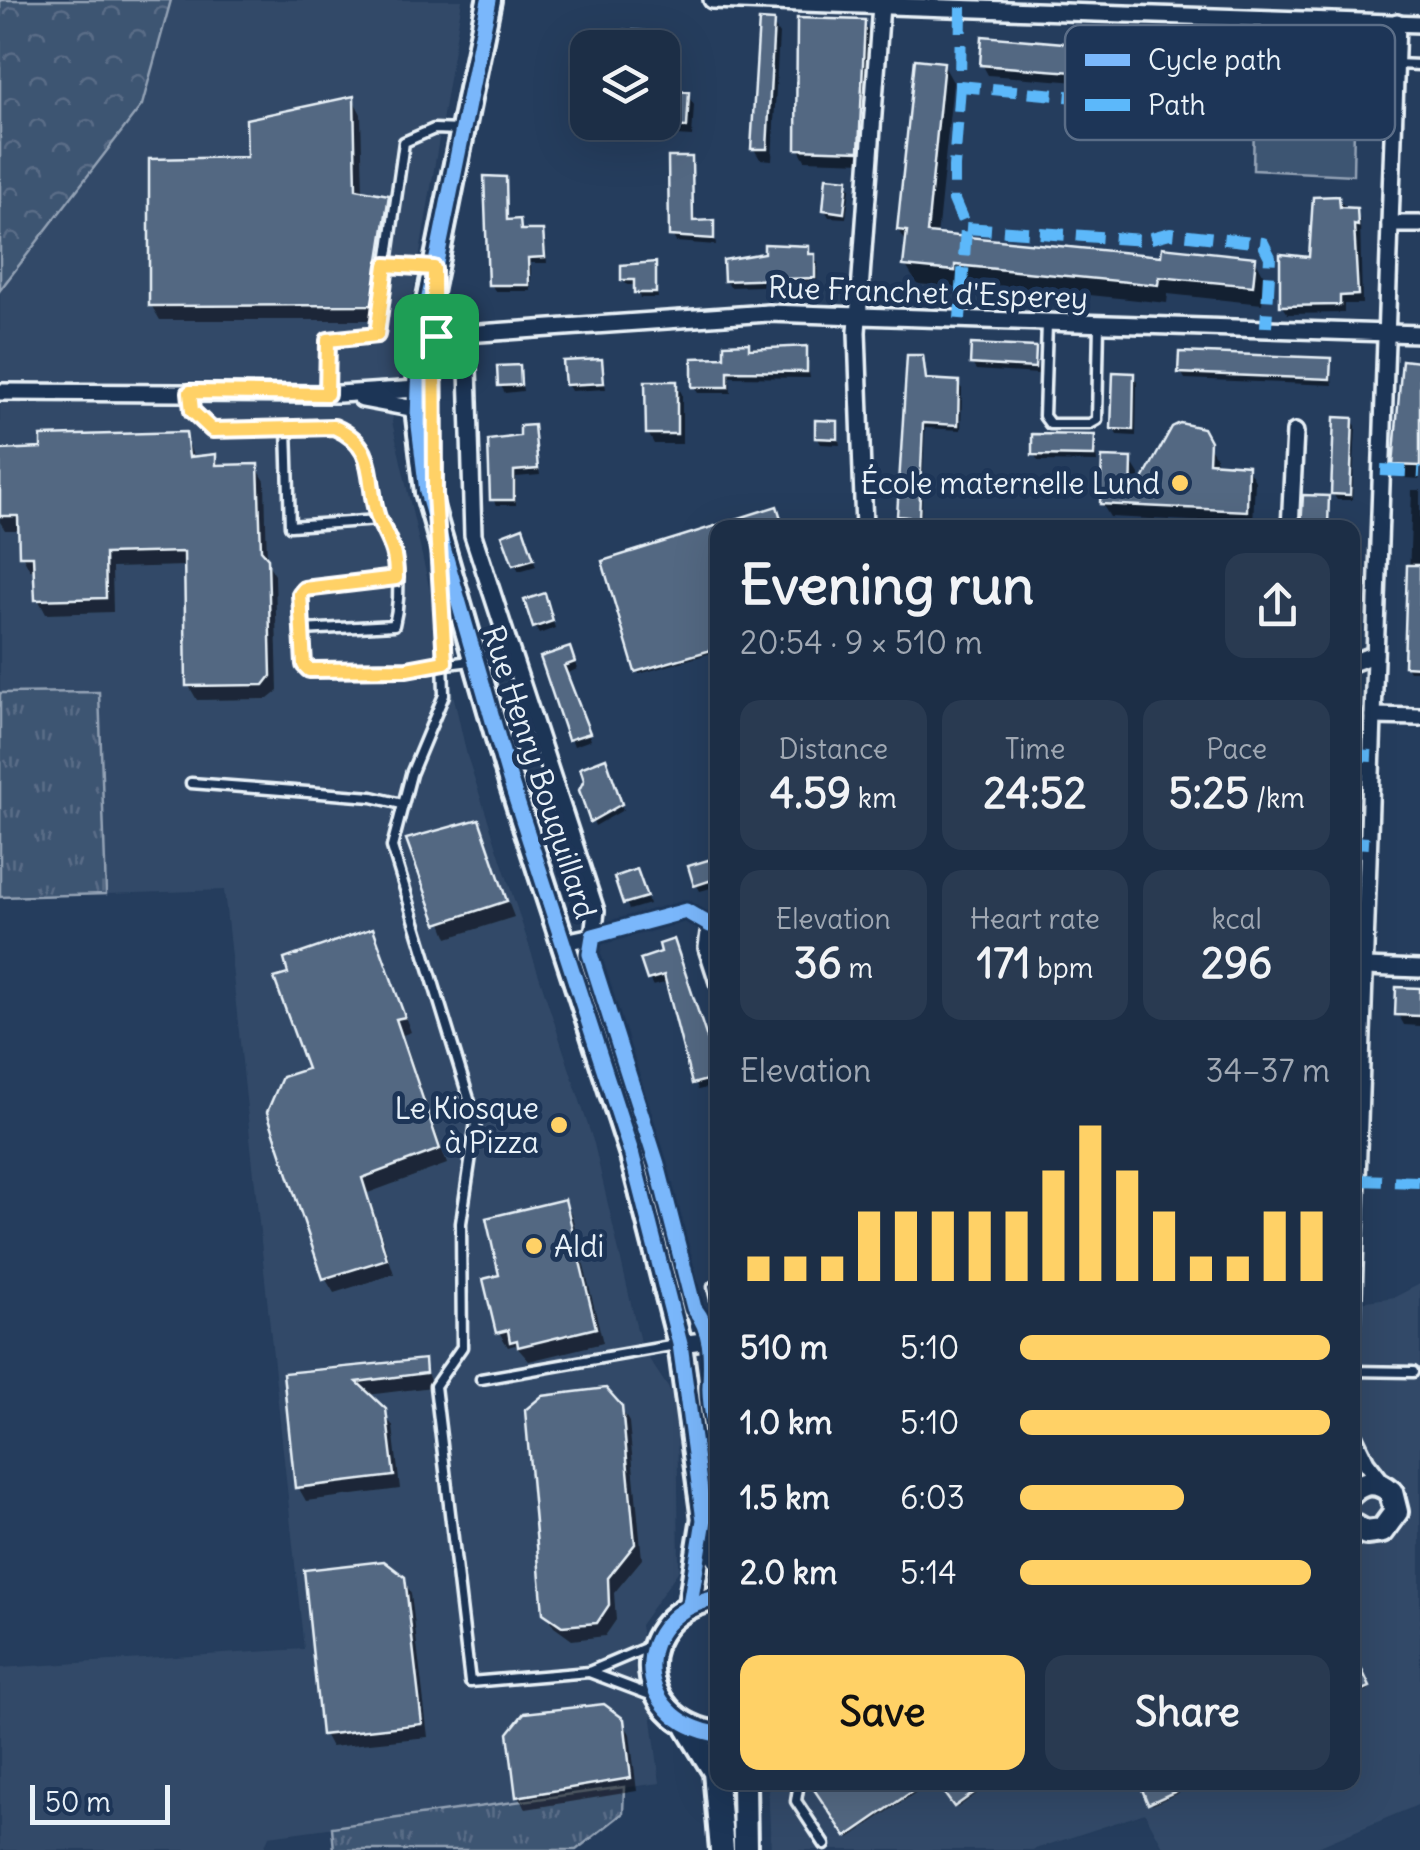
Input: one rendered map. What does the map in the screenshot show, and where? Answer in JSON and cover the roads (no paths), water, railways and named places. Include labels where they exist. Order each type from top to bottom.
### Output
[{"type":"main road","name":"Rue Henry Bouquillard","points":[[488,0],[421,337],[418,417],[428,492],[475,661],[632,1152],[680,1344],[704,1520],[710,1536]]},
{"type":"main road","name":"Rue Henry Bouquillard","points":[[434,268],[435,494]]},
{"type":"main road","name":"Rue Henry Bouquillard","points":[[418,389],[440,537]]},
{"type":"main road","points":[[1360,1488],[1372,1483],[1401,1499],[1394,1520],[1382,1531],[1366,1533],[1360,1529]]},
{"type":"main road","name":"Rue Henry Bouquillard","points":[[690,1604],[704,1520]]},
{"type":"main road","points":[[710,1600],[690,1604],[666,1622],[652,1646],[650,1670],[658,1698],[688,1728],[710,1764]]},
{"type":"main road","points":[[688,1728],[710,1732]]},
{"type":"main road","points":[[717,1790],[722,1850]]},
{"type":"main road","points":[[744,1790],[746,1850]]},
{"type":"street","points":[[712,0],[1420,24]]},
{"type":"street","points":[[864,520],[858,315],[881,5]]},
{"type":"street","points":[[1395,64],[1396,22]]},
{"type":"street","points":[[1360,1094],[1393,140]]},
{"type":"street","points":[[1390,224],[1420,224]]},
{"type":"street","name":"Rue Franchet d'Esperey","points":[[436,336],[768,313],[1420,334]]},
{"type":"street","points":[[467,334],[473,535],[596,911],[593,936],[564,942]]},
{"type":"street","points":[[0,392],[333,394],[418,389]]},
{"type":"street","points":[[333,394],[410,408],[418,417]]},
{"type":"street","points":[[1290,520],[1294,432]]},
{"type":"street","points":[[1360,660],[1375,654]]},
{"type":"street","points":[[1373,716],[1420,717]]},
{"type":"street","points":[[710,925],[710,955]]},
{"type":"street","points":[[1365,967],[1420,969]]},
{"type":"street","points":[[680,1344],[710,1339]]},
{"type":"street","points":[[1360,1450],[1366,1462],[1401,1499]]},
{"type":"lane","points":[[1395,64],[1420,66]]},
{"type":"lane","points":[[333,394],[328,340],[377,335],[404,142],[434,129],[461,130]]},
{"type":"lane","points":[[386,265],[434,268]]},
{"type":"lane","points":[[1046,322],[1044,416],[1050,424],[1090,424],[1097,420],[1099,324]]},
{"type":"lane","points":[[190,392],[192,411],[212,430],[334,427],[346,432],[372,470],[379,520],[393,542],[394,625],[302,630]]},
{"type":"lane","points":[[287,428],[290,526],[379,520]]},
{"type":"lane","points":[[440,537],[444,695],[402,804],[392,847],[476,1122],[461,1223],[462,1347],[435,1386],[470,1682],[589,1672],[652,1646]]},
{"type":"lane","points":[[396,578],[304,589],[304,665],[309,670],[407,669],[475,661]]},
{"type":"lane","points":[[192,783],[372,797],[402,804]]},
{"type":"lane","points":[[1360,814],[1370,814]]},
{"type":"lane","points":[[481,1379],[680,1344]]},
{"type":"lane","points":[[1360,1371],[1413,1372]]},
{"type":"lane","points":[[589,1672],[658,1698]]},
{"type":"lane","points":[[798,1790],[796,1801],[825,1845]]},
{"type":"place","name":"École maternelle Lund","points":[[1180,483]]},
{"type":"place","name":"Le Kiosque à Pizza","points":[[559,1125]]},
{"type":"place","name":"Aldi","points":[[534,1246]]}]
